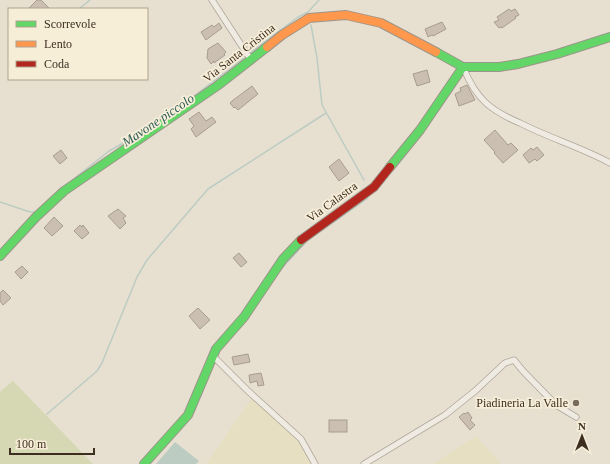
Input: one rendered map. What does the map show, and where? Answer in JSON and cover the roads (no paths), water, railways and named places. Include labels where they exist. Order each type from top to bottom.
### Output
[{"type":"street","points":[[212,0],[251,60]]},
{"type":"street","name":"Via Santa Cristina","points":[[0,256],[64,191],[166,122],[295,26],[308,18],[346,15],[360,18],[380,24],[463,67],[475,68],[530,60],[565,52],[610,37]]},
{"type":"street","points":[[463,67],[472,85],[485,103],[503,115],[540,133],[610,163]]},
{"type":"street","name":"Via Calastra","points":[[144,464],[188,415],[216,349],[244,317],[283,259],[304,237],[374,187],[420,130],[463,67]]},
{"type":"street","points":[[213,356],[247,390],[301,439],[315,464]]},
{"type":"street","points":[[364,464],[445,415],[475,391],[505,363],[514,360],[556,404],[576,417]]},
{"type":"waterway","name":"Mavone piccolo","points":[[80,8],[90,0]]},
{"type":"waterway","name":"Mavone piccolo","points":[[250,53],[298,17],[308,12],[319,0]]},
{"type":"waterway","points":[[311,25],[317,58],[322,105],[364,180]]},
{"type":"waterway","name":"Mavone piccolo","points":[[71,181],[109,151],[138,135],[194,96],[244,58]]},
{"type":"waterway","points":[[47,414],[97,371],[102,363],[137,277],[147,260],[208,189],[326,113]]},
{"type":"waterway","points":[[282,268],[307,241],[368,198]]},
{"type":"waterway","name":"Mavone piccolo","points":[[0,202],[30,212],[35,212],[40,208]]},
{"type":"waterway","points":[[193,414],[203,390]]},
{"type":"place","name":"Piadineria La Valle","points":[[576,403]]}]
